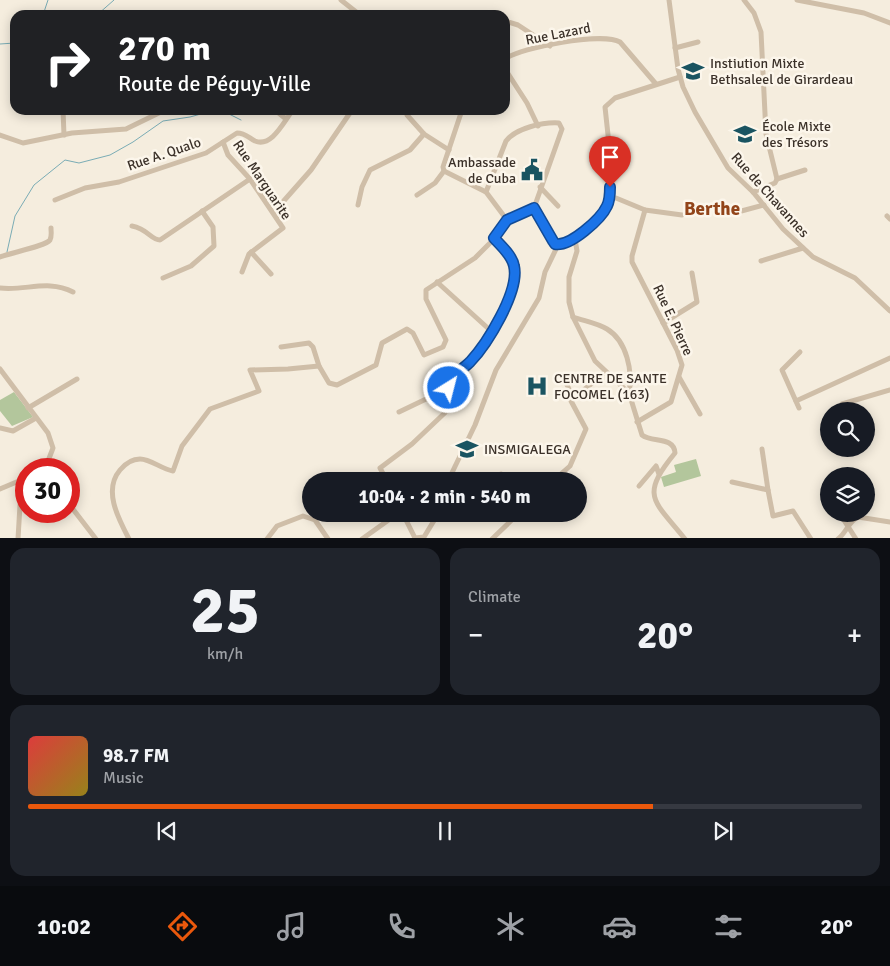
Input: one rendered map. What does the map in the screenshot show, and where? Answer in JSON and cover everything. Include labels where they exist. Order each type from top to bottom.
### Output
[{"type":"street","points":[[341,0],[354,10]]},
{"type":"street","points":[[669,1],[676,0]]},
{"type":"street","points":[[744,0],[754,13],[761,32],[766,134],[777,179]]},
{"type":"street","points":[[797,0],[864,13],[890,23]]},
{"type":"street","name":"Rue de Chavannes","points":[[669,1],[680,77],[695,112],[728,168],[753,192],[784,229],[803,248],[824,264],[855,278],[890,311]]},
{"type":"street","points":[[510,23],[518,25],[550,46]]},
{"type":"street","name":"Rue Lazard","points":[[510,57],[514,54],[577,40],[613,38],[620,42],[656,84]]},
{"type":"street","points":[[675,48],[698,42]]},
{"type":"street","points":[[510,77],[527,103],[538,126]]},
{"type":"street","points":[[452,472],[475,425],[496,370],[530,317],[539,298],[545,272],[558,245],[575,239],[600,216],[607,206],[610,198],[609,144],[605,107],[615,98],[680,77]]},
{"type":"street","points":[[63,115],[64,135]]},
{"type":"street","points":[[0,136],[23,143],[64,135],[126,129],[155,115]]},
{"type":"street","points":[[281,115],[286,119]]},
{"type":"street","name":"Rue A. Qualo","points":[[54,200],[85,188],[119,182],[206,153],[237,133],[241,133],[258,142],[266,142],[272,139],[289,115]]},
{"type":"street","points":[[280,204],[311,170],[349,115]]},
{"type":"street","points":[[407,115],[424,134],[449,150]]},
{"type":"street","points":[[418,195],[435,183],[444,170],[443,167],[460,115]]},
{"type":"street","points":[[486,192],[506,141],[514,133],[548,122],[559,123],[562,129],[534,208],[553,241],[558,245]]},
{"type":"street","points":[[358,205],[362,186],[370,170],[410,150],[424,134]]},
{"type":"street","name":"Rue Marguarite","points":[[223,142],[228,155],[250,179],[283,228],[251,252],[242,272]]},
{"type":"street","points":[[444,170],[486,192],[507,220]]},
{"type":"street","points":[[753,192],[775,183],[777,179],[805,170]]},
{"type":"street","points":[[132,226],[144,228],[157,241],[250,179]]},
{"type":"street","points":[[540,187],[558,206]]},
{"type":"street","points":[[610,198],[616,198],[645,210],[682,215]]},
{"type":"street","points":[[734,213],[764,205]]},
{"type":"street","points":[[281,347],[309,343],[313,347],[319,366],[330,384],[341,384],[376,365],[382,343],[406,329],[413,333],[424,355],[443,347],[446,340],[426,294],[428,288],[475,258],[494,238],[507,220],[534,208]]},
{"type":"street","name":"Rue E. Pierre","points":[[637,422],[671,402],[682,365],[632,262],[645,210]]},
{"type":"street","points":[[163,278],[191,266],[214,246],[214,227],[202,212]]},
{"type":"street","points":[[0,257],[12,252],[46,244],[51,237],[51,228]]},
{"type":"street","points":[[382,472],[380,468],[412,444],[452,407],[449,388],[452,380],[471,361],[506,307],[515,271],[512,259],[494,238]]},
{"type":"street","points":[[575,239],[577,251],[569,277],[569,302],[573,317],[595,360],[605,372],[629,393]]},
{"type":"street","points":[[761,261],[803,248]]},
{"type":"street","points":[[251,252],[272,274]]},
{"type":"street","points":[[663,324],[697,302],[692,273]]},
{"type":"street","points":[[437,282],[491,331]]},
{"type":"street","points":[[0,288],[12,290],[42,284],[65,288],[73,292]]},
{"type":"street","points":[[573,317],[611,332],[624,352],[630,366],[632,380],[629,393],[640,431],[646,438],[667,442],[674,448],[675,453],[655,482],[654,494],[664,515],[682,537]]},
{"type":"street","points":[[798,408],[782,370],[800,352]]},
{"type":"street","points":[[796,401],[890,358]]},
{"type":"street","points":[[129,538],[113,500],[111,488],[115,475],[131,460],[138,459],[172,471],[182,446],[210,409],[259,391],[250,370],[319,366]]},
{"type":"street","points":[[0,369],[48,433],[53,448],[49,458]]},
{"type":"street","points":[[563,472],[570,466],[586,429],[571,403],[573,397],[605,372]]},
{"type":"street","points":[[563,377],[573,397]]},
{"type":"street","points":[[679,377],[700,414]]},
{"type":"street","points":[[28,408],[77,379]]},
{"type":"street","points":[[399,412],[449,388]]},
{"type":"street","points":[[849,402],[890,390]]},
{"type":"street","points":[[0,428],[13,431],[36,418]]},
{"type":"street","points":[[762,449],[773,516],[793,511],[811,538]]},
{"type":"street","points":[[639,486],[656,466],[659,474]]},
{"type":"street","points":[[732,482],[768,490]]},
{"type":"street","points":[[0,489],[15,483]]},
{"type":"street","points":[[267,538],[277,526],[303,516],[315,520],[328,538]]},
{"type":"street","points":[[838,538],[849,528],[849,523],[858,517],[890,522]]},
{"type":"street","points":[[80,518],[96,538]]},
{"type":"street","points":[[362,538],[385,522]]},
{"type":"street","points":[[407,522],[415,538],[424,537],[433,522]]},
{"type":"street","points":[[492,538],[509,522]]},
{"type":"street","points":[[845,522],[856,538]]},
{"type":"street","points":[[18,538],[19,523]]},
{"type":"green space","points":[[14,392],[33,417],[12,426],[0,411],[0,400]]},
{"type":"green space","points":[[696,459],[701,476],[664,487],[661,477],[676,472],[674,465]]},
{"type":"waterway","points":[[45,10],[48,0]]},
{"type":"waterway","points":[[103,10],[114,0]]},
{"type":"waterway","points":[[0,44],[10,43]]},
{"type":"waterway","points":[[7,252],[15,216],[34,185],[65,160],[79,163],[110,155],[163,121],[197,115]]},
{"type":"waterway","points":[[231,115],[241,120]]},
{"type":"place","name":"Instiution Mixte Bethsaleel de Girardeau","points":[[693,71]]},
{"type":"place","name":"École Mixte des Trésors","points":[[745,134]]},
{"type":"place","name":"Ambassade de Cuba","points":[[532,170]]},
{"type":"place","name":"CENTRE DE SANTE FOCOMEL (163)","points":[[537,386]]},
{"type":"place","name":"INSMIGALEGA","points":[[467,449]]},
{"type":"district","name":"Berthe","points":[[712,209]]},
{"type":"route","points":[[449,388],[448,385],[471,361],[506,307],[514,281],[514,264],[506,251],[494,238],[507,220],[534,208],[537,210],[555,244],[561,245],[575,239],[600,216],[610,198],[610,187]]}]
